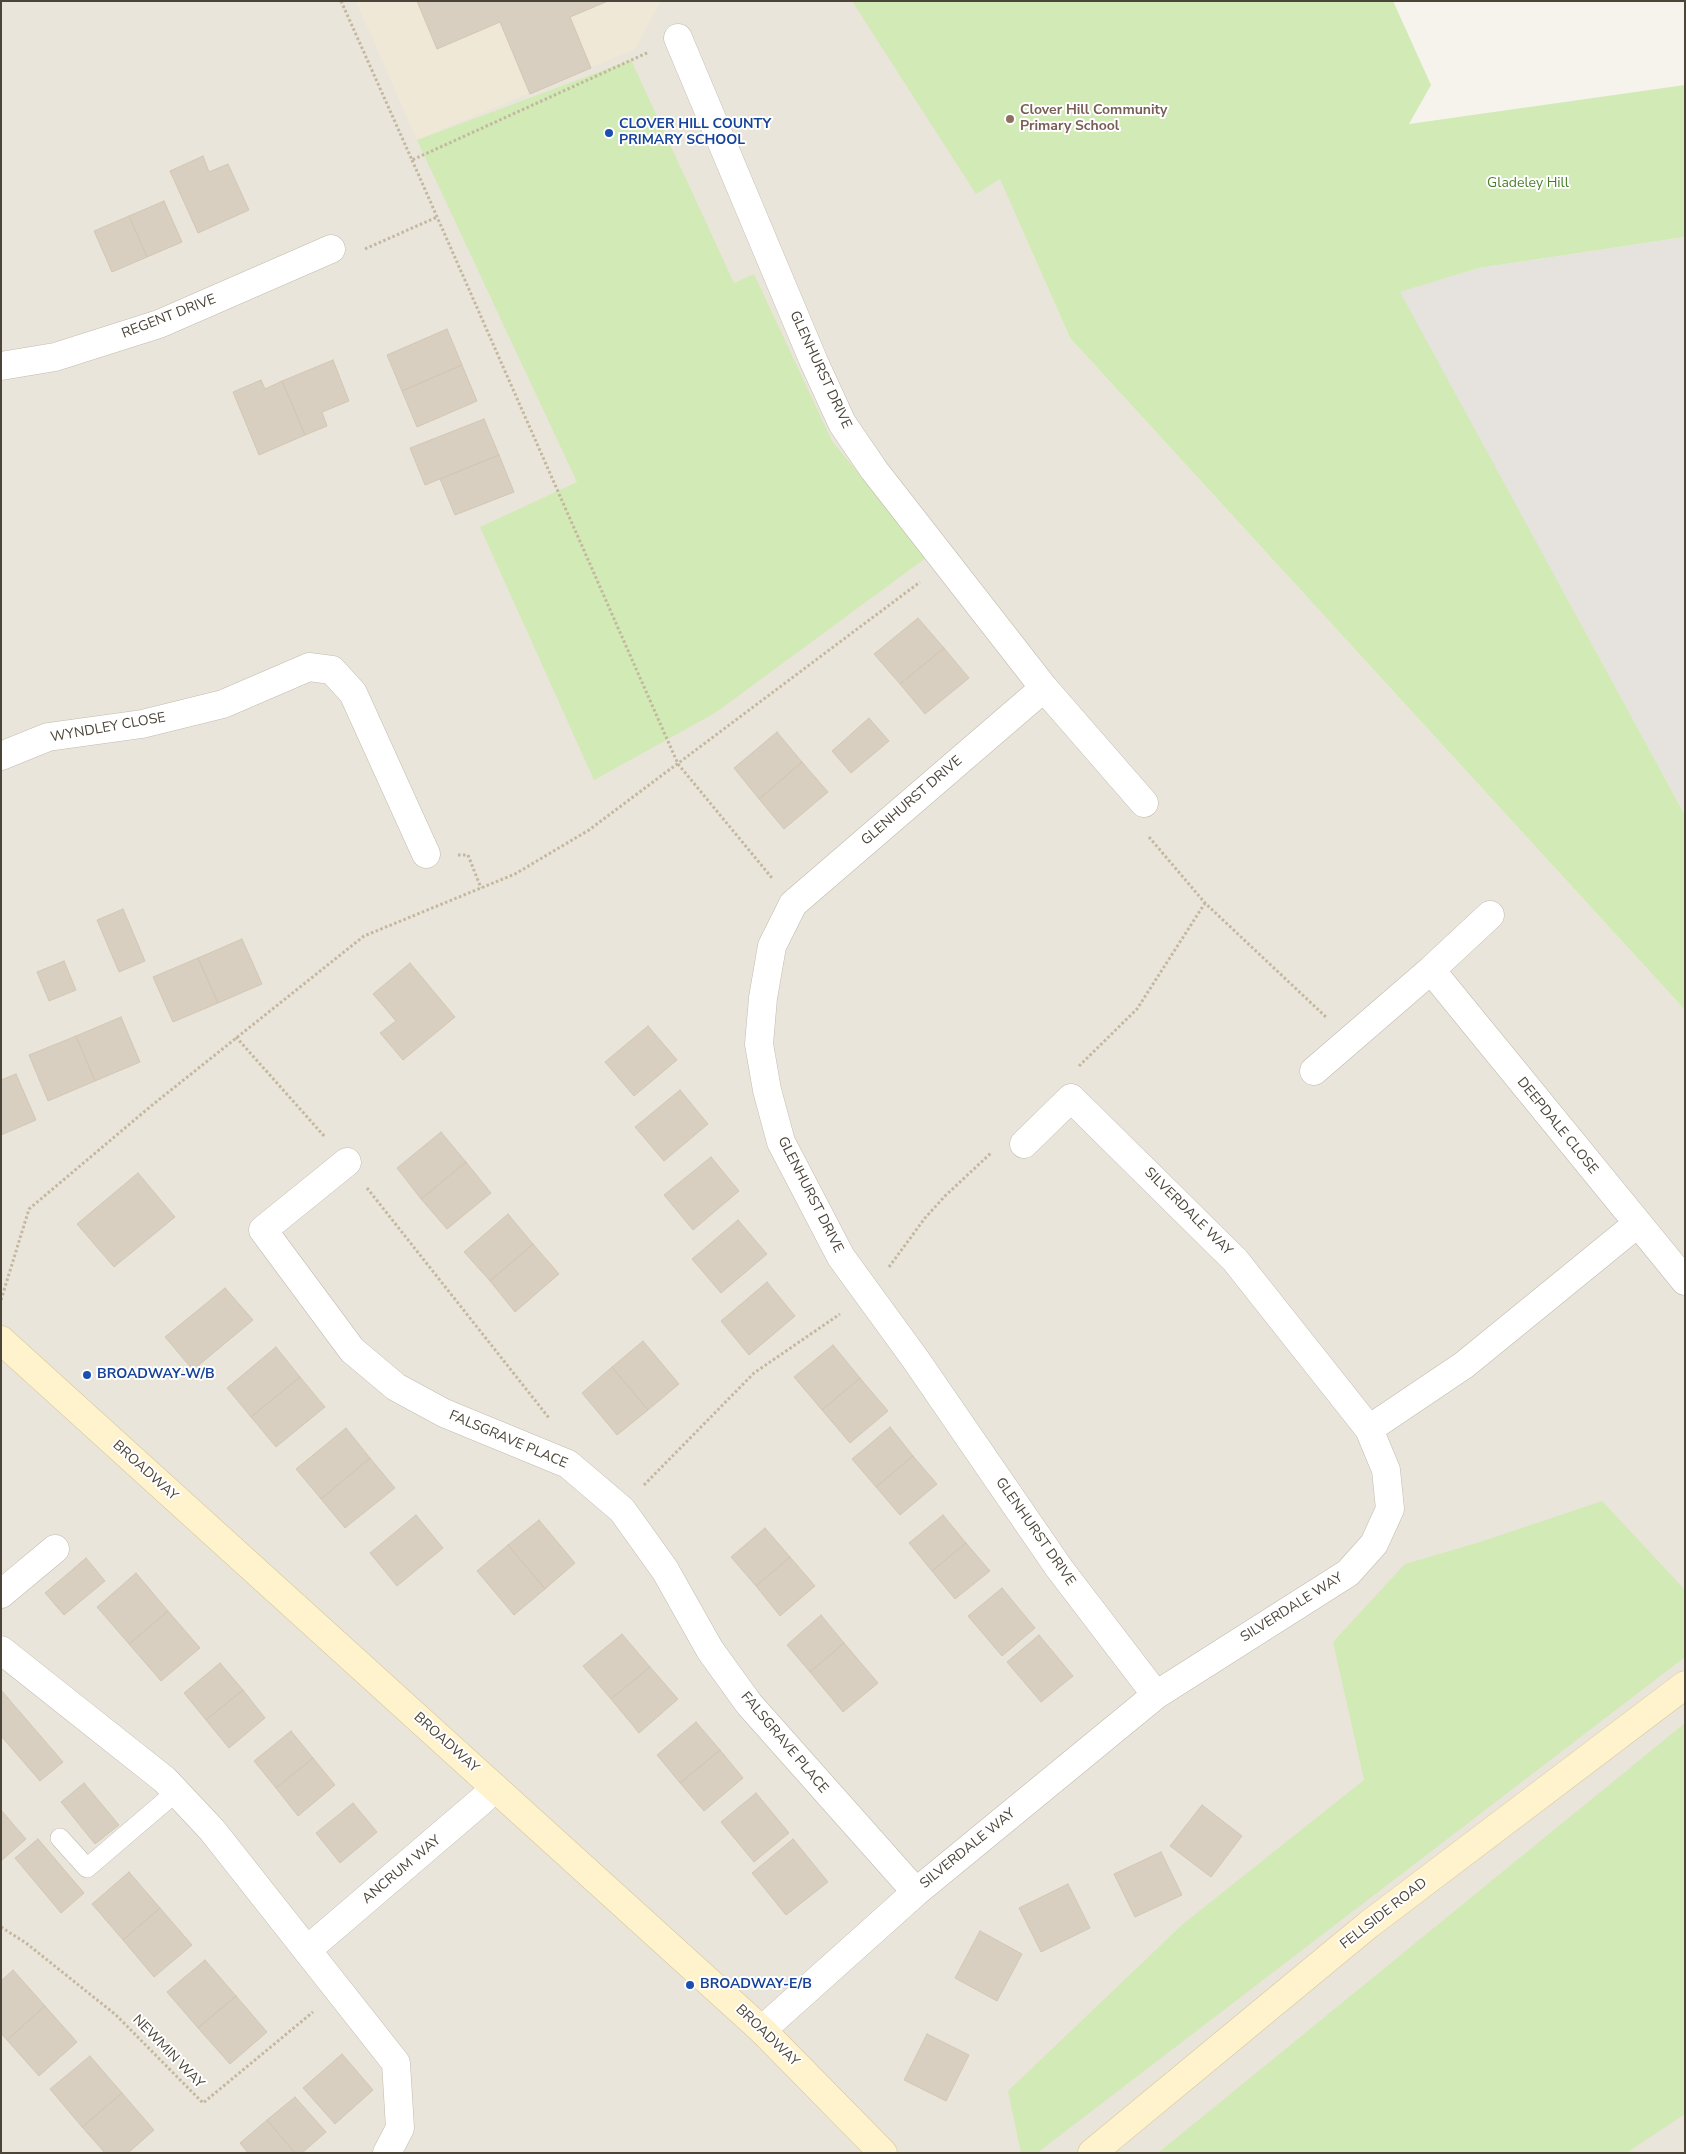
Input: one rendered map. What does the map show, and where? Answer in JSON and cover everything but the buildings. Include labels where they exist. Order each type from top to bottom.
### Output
[{"type":"street","name":"GLENHURST DRIVE","points":[[678,38],[814,362],[842,423],[874,470],[1044,688],[1144,803]]},
{"type":"street","name":"REGENT DRIVE","points":[[1,366],[55,357],[159,324],[331,249]]},
{"type":"street","name":"WYNDLEY CLOSE","points":[[1,756],[48,737],[142,724],[223,704],[309,667],[332,670],[353,693],[426,854]]},
{"type":"street","name":"GLENHURST DRIVE","points":[[1044,688],[793,904],[772,946],[763,998],[759,1044],[767,1090],[781,1142],[841,1257],[1059,1568],[1156,1695]]},
{"type":"street","points":[[1314,1072],[1431,970],[1490,915]]},
{"type":"street","name":"DEEPDALE CLOSE","points":[[1431,970],[1636,1224],[1685,1281]]},
{"type":"street","name":"SILVERDALE WAY","points":[[762,2030],[916,1892],[1156,1695],[1348,1573],[1374,1544],[1390,1509],[1386,1470],[1369,1428],[1235,1260],[1072,1098],[1024,1144]]},
{"type":"street","name":"FALSGRAVE PLACE","points":[[347,1162],[263,1230],[352,1350],[396,1387],[444,1413],[568,1464],[622,1510],[665,1570],[710,1650],[749,1704],[916,1892]]},
{"type":"street","points":[[1369,1428],[1464,1365],[1636,1224]]},
{"type":"street","name":"BROADWAY","points":[[1,1340],[762,2030],[883,2153]]},
{"type":"street","points":[[1,1594],[55,1549]]},
{"type":"street","points":[[1,1650],[165,1780],[212,1830],[396,2064],[400,2128],[387,2153]]},
{"type":"street","name":"FELLSIDE ROAD","points":[[1092,2153],[1368,1925],[1685,1685]]},
{"type":"street","name":"ANCRUM WAY","points":[[307,1950],[495,1788]]},
{"type":"lane","points":[[60,1838],[87,1868],[176,1792]]},
{"type":"path","points":[[341,1],[678,764],[793,904]]},
{"type":"path","points":[[412,160],[678,38]]},
{"type":"path","points":[[331,249],[357,253],[437,217]]},
{"type":"path","points":[[1,1300],[29,1209],[150,1106],[364,936],[515,874],[588,830],[946,562]]},
{"type":"path","points":[[1144,803],[1131,816],[1205,903],[1350,1040]]},
{"type":"path","points":[[236,1037],[347,1162],[555,1425]]},
{"type":"path","points":[[622,1510],[654,1474],[754,1373],[869,1295]]},
{"type":"path","name":"NEWMIN WAY","points":[[1,1927],[26,1943],[116,2016],[202,2103],[338,1990]]},
{"type":"shaded area","points":[[1,1],[923,1],[1070,338],[1685,1010],[1685,2153],[1,2153]]},
{"type":"shaded area","points":[[356,1],[661,1],[635,49],[417,140]]},
{"type":"shaded area","points":[[1685,237],[1685,815],[1399,292],[1479,268]]},
{"type":"green space","name":"Gladeley Hill","points":[[852,1],[1393,1],[1431,85],[1409,124],[1685,85],[1685,237],[1479,268],[1400,292],[1685,815],[1685,1010],[1070,338],[1000,179],[976,194]]},
{"type":"green space","points":[[631,60],[734,283],[754,274],[832,441],[927,557],[715,713],[594,780],[480,527],[577,482],[417,140]]},
{"type":"green space","points":[[1602,1501],[1685,1590],[1685,1657],[1037,2153],[1021,2153],[1008,2091],[1183,1924],[1364,1780],[1333,1642],[1405,1564],[1480,1542]]},
{"type":"green space","points":[[1685,1723],[1685,2114],[1626,2153],[1158,2153]]},
{"type":"place","name":"Clover Hill Community Primary School","points":[[1010,119]]},
{"type":"place","name":"CLOVER HILL COUNTY PRIMARY SCHOOL","points":[[609,133]]},
{"type":"place","name":"BROADWAY-W/B","points":[[87,1375]]},
{"type":"place","name":"BROADWAY-E/B","points":[[690,1985]]}]
